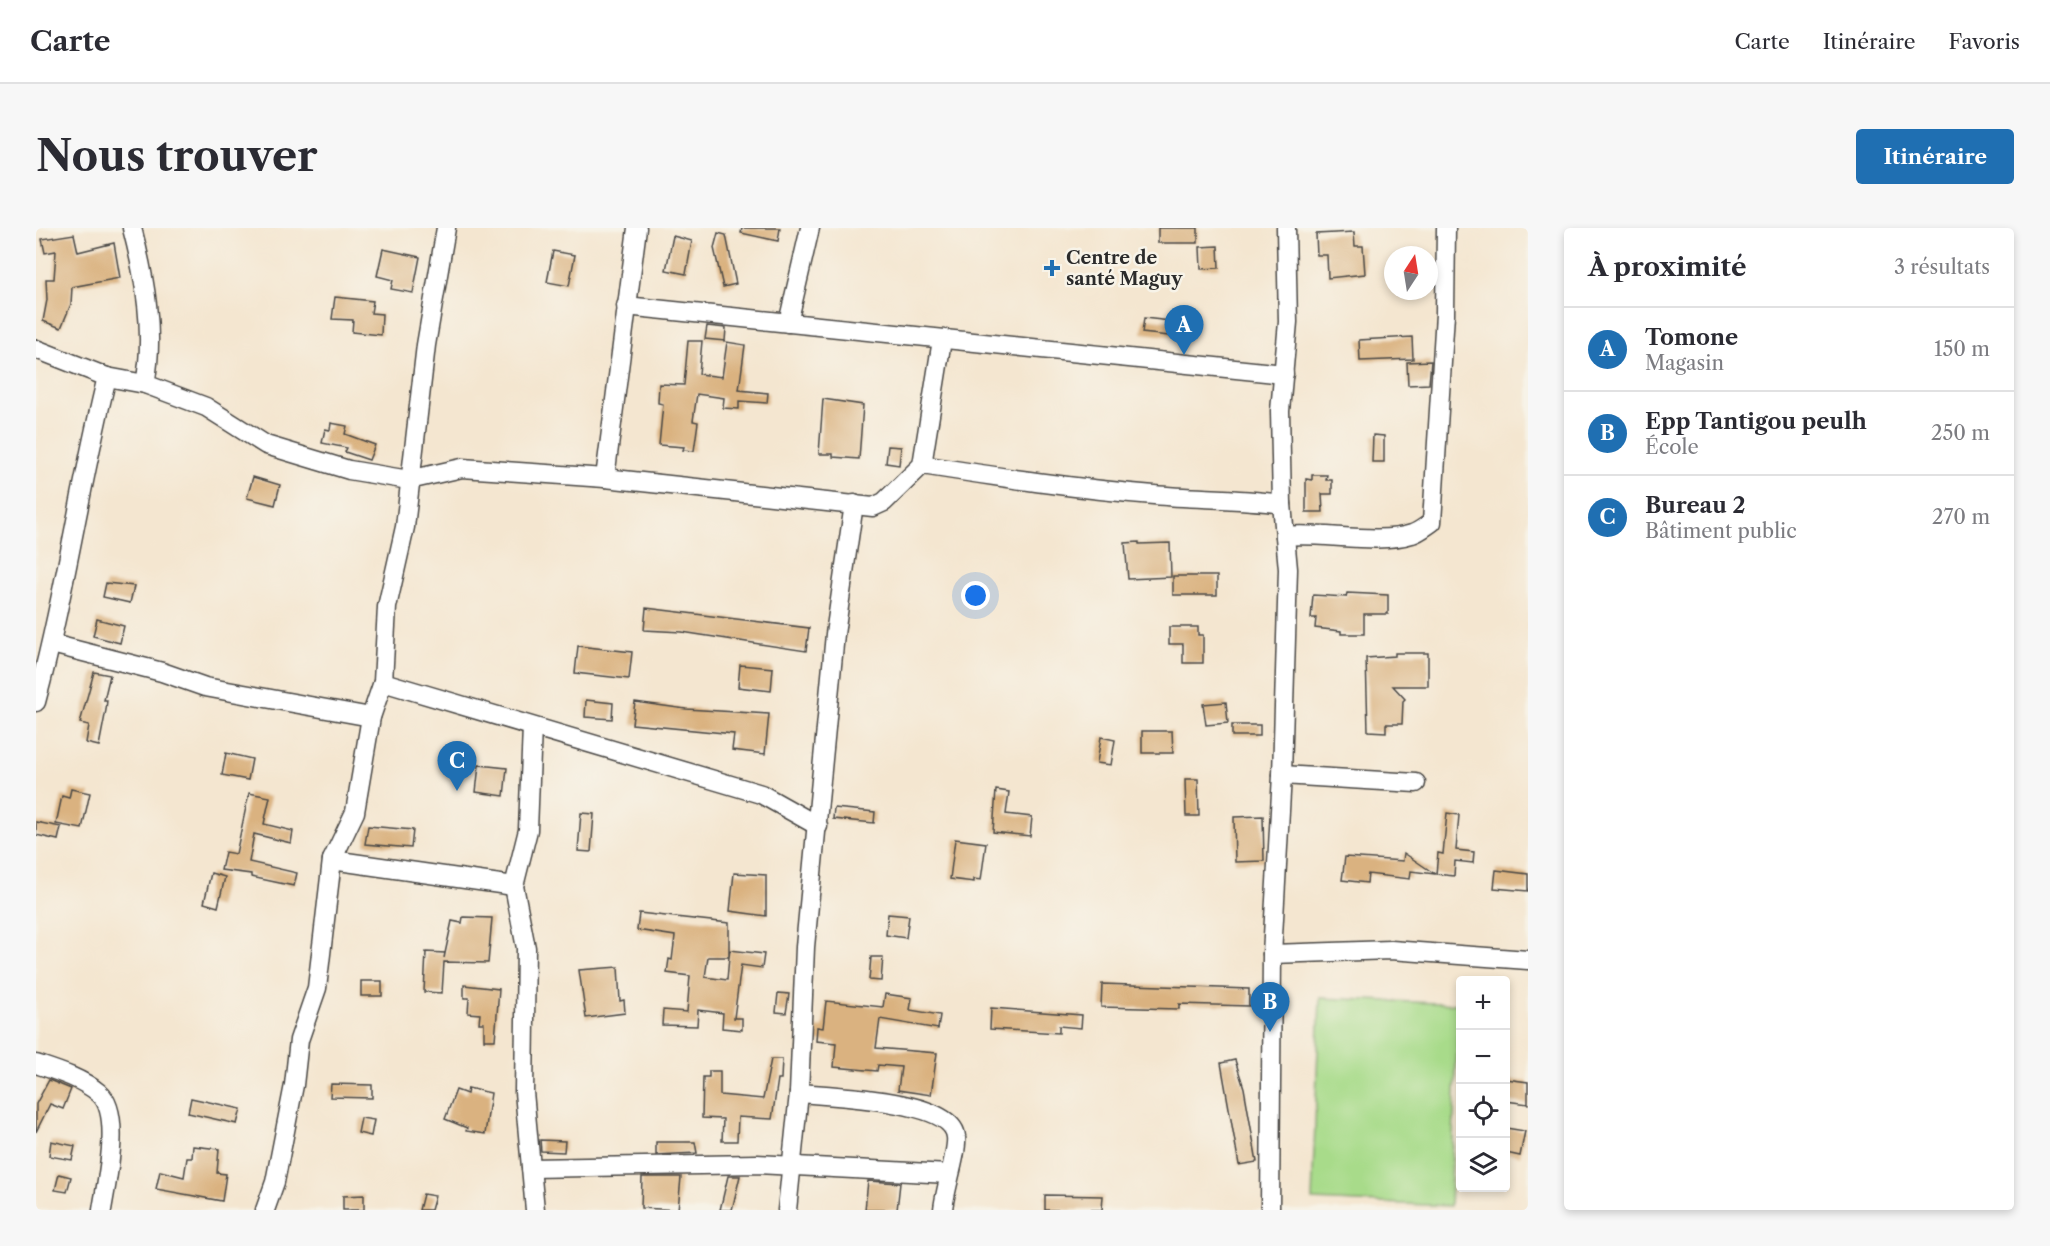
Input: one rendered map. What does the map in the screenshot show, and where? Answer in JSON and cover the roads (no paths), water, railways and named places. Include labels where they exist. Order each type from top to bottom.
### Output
[{"type":"street","points":[[132,228],[147,295],[148,371],[146,384]]},
{"type":"street","points":[[266,1210],[275,1182],[294,1085],[299,1040],[316,988],[332,860],[355,812],[371,717],[383,682],[387,607],[399,560],[426,345],[446,228]]},
{"type":"street","points":[[605,478],[637,228]]},
{"type":"street","points":[[788,323],[810,228]]},
{"type":"street","points":[[1270,1210],[1272,954],[1282,775],[1288,569],[1282,504],[1280,411],[1288,322],[1286,228]]},
{"type":"street","points":[[1284,536],[1310,534],[1397,538],[1414,534],[1432,522],[1445,314],[1446,228]]},
{"type":"street","points":[[626,306],[1284,374]]},
{"type":"street","points":[[36,349],[107,378],[146,384],[206,407],[266,446],[350,470],[410,480],[462,468],[605,478],[873,507],[884,502],[922,465],[942,340]]},
{"type":"street","points":[[36,702],[52,644],[71,554],[82,481],[107,378]]},
{"type":"street","points":[[922,465],[1099,489],[1282,504]]},
{"type":"street","points":[[787,1210],[799,1093],[805,947],[835,633],[854,504]]},
{"type":"street","points":[[52,644],[162,672],[205,687],[371,717]]},
{"type":"street","points":[[383,682],[761,794],[818,826]]},
{"type":"street","points":[[532,727],[528,830],[514,886],[526,948],[524,1092],[535,1210]]},
{"type":"street","points":[[1282,775],[1416,783]]},
{"type":"street","points":[[332,860],[514,886]]},
{"type":"street","points":[[1272,954],[1391,951],[1528,960]]},
{"type":"street","points":[[36,1064],[70,1076],[100,1094],[107,1104],[111,1120],[110,1157],[102,1210]]},
{"type":"street","points":[[799,1093],[892,1102],[939,1115],[950,1122],[956,1137],[942,1210]]},
{"type":"street","points":[[531,1168],[757,1164],[949,1174]]},
{"type":"place","name":"Centre de santé Maguy","points":[[1052,268]]},
{"type":"place","name":"Tomone","points":[[1184,355]]},
{"type":"place","name":"Bureau 2","points":[[457,791]]},
{"type":"place","name":"Epp Tantigou peulh","points":[[1270,1032]]}]
